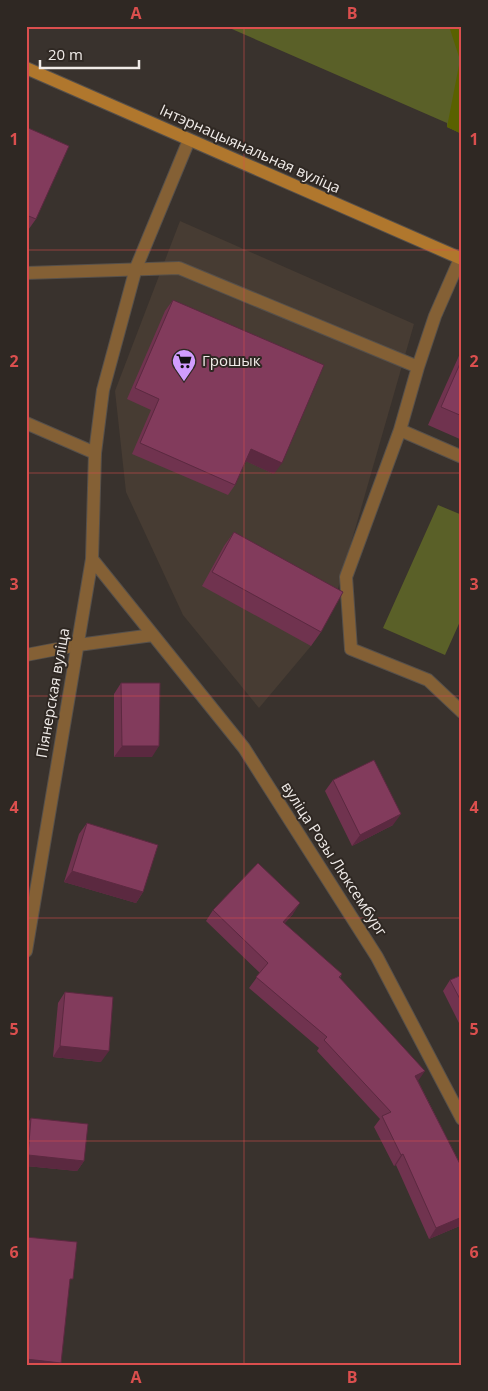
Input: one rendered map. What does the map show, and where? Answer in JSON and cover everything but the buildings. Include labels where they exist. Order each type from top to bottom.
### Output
[{"type":"main road","name":"Інтэрнацыянальная вуліца","points":[[26,68],[461,259]]},
{"type":"street","name":"Піянерская вуліца","points":[[26,951],[92,559],[95,453],[103,390],[136,268],[190,140]]},
{"type":"street","points":[[461,259],[435,316],[400,430],[346,577],[351,650],[428,680],[462,712]]},
{"type":"street","points":[[26,273],[180,268],[418,367]]},
{"type":"street","points":[[26,424],[95,453]]},
{"type":"street","points":[[400,430],[462,457]]},
{"type":"street","name":"вуліца Розы Люксембург","points":[[92,559],[244,748],[377,957],[462,1118]]},
{"type":"street","points":[[26,655],[78,645],[153,635]]},
{"type":"shaded area","points":[[180,221],[414,324],[333,606],[311,646],[259,708],[183,615],[126,492],[115,391]]},
{"type":"green space","points":[[225,26],[462,26],[462,134],[447,127],[447,123]]},
{"type":"green space","points":[[449,26],[462,26],[462,134],[447,127],[460,60]]},
{"type":"green space","points":[[438,505],[462,515],[462,617],[445,655],[383,628]]},
{"type":"place","name":"Грошык","points":[[184,382]]}]
